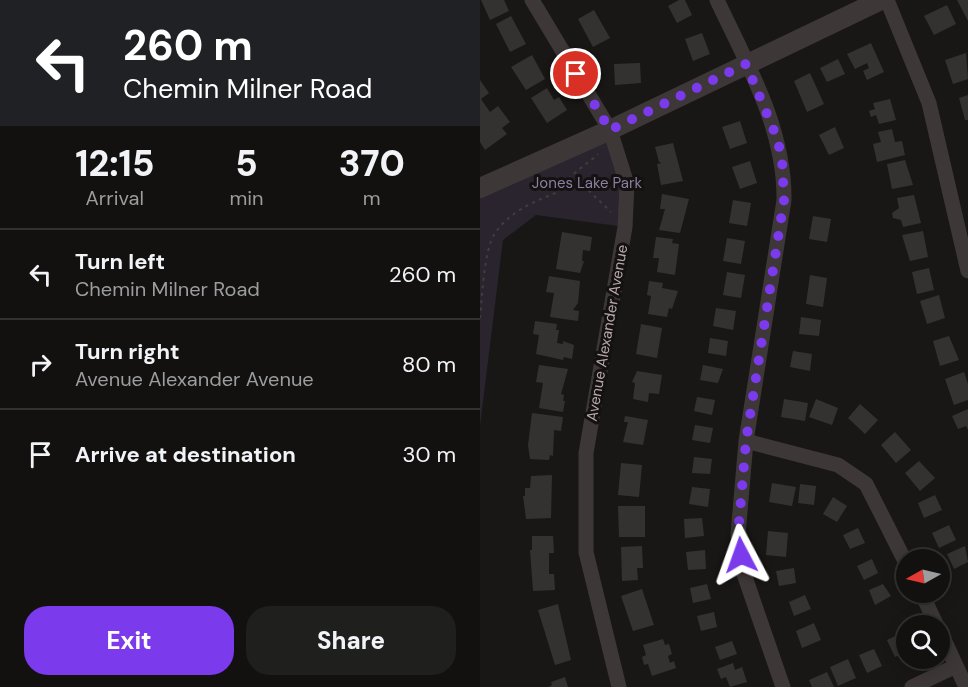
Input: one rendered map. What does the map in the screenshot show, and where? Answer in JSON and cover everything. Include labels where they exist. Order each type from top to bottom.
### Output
[{"type":"street","name":"Avenue Alexander Avenue","points":[[532,0],[607,139],[627,184],[625,227],[586,453],[586,552],[619,687]]},
{"type":"street","points":[[717,0],[777,138],[784,180],[784,200],[746,441],[738,535],[744,574],[783,687]]},
{"type":"street","points":[[480,188],[607,139],[746,64],[881,0]]},
{"type":"street","points":[[887,0],[929,104],[968,271]]},
{"type":"street","points":[[746,441],[838,465],[866,484],[899,549]]},
{"type":"street","points":[[950,653],[966,687]]},
{"type":"street","points":[[912,687],[956,666]]},
{"type":"path","points":[[480,318],[484,274],[493,236],[526,204],[558,192],[565,180],[570,178],[607,139]]},
{"type":"path","points":[[570,178],[584,186],[625,227]]},
{"type":"green space","name":"Jones Lake Park","points":[[610,130],[627,184],[625,227],[536,215],[503,240],[480,426],[480,188]]},
{"type":"building","points":[[481,0],[504,0],[509,11],[490,20]]},
{"type":"building","points":[[679,0],[685,0],[692,15],[677,23],[668,6]]},
{"type":"building","points":[[957,0],[968,0],[968,21]]},
{"type":"building","points":[[947,5],[956,24],[934,35],[924,16]]},
{"type":"building","points":[[594,10],[610,38],[593,47],[578,19]]},
{"type":"building","points":[[511,16],[526,44],[510,52],[496,24]]},
{"type":"building","points":[[702,33],[710,54],[693,61],[685,39]]},
{"type":"building","points":[[871,43],[884,72],[867,80],[863,71],[869,68],[867,63],[855,69],[847,54]]},
{"type":"building","points":[[966,53],[968,79],[953,84],[945,60]]},
{"type":"building","points":[[532,55],[545,79],[526,90],[511,67]]},
{"type":"building","points":[[838,59],[845,74],[827,82],[820,68]]},
{"type":"building","points":[[640,63],[641,83],[615,85],[614,64]]},
{"type":"building","points":[[810,73],[824,104],[807,112],[794,81]]},
{"type":"building","points":[[480,80],[489,93],[481,99],[490,112],[498,106],[510,122],[502,128],[507,134],[485,150],[480,142]]},
{"type":"building","points":[[547,88],[554,100],[559,97],[567,110],[547,123],[531,98]]},
{"type":"building","points":[[968,95],[968,120],[965,120],[959,98]]},
{"type":"building","points":[[890,99],[896,120],[879,124],[876,115],[871,117],[869,111],[875,109],[873,103]]},
{"type":"building","points":[[740,121],[747,143],[730,149],[722,127]]},
{"type":"building","points":[[835,127],[844,148],[829,155],[819,135]]},
{"type":"building","points":[[892,129],[895,142],[902,141],[905,155],[877,162],[873,144],[881,142],[878,132]]},
{"type":"building","points":[[673,143],[683,181],[661,185],[657,164],[662,163],[659,162],[655,147]]},
{"type":"building","points":[[905,160],[913,185],[892,189],[887,164]]},
{"type":"building","points":[[750,161],[757,183],[740,189],[732,167]]},
{"type":"building","points":[[662,194],[689,199],[680,233],[659,230],[665,209],[660,209]]},
{"type":"building","points":[[914,195],[921,223],[903,227],[901,220],[893,218],[892,213],[899,208],[897,198]]},
{"type":"building","points":[[733,200],[751,203],[747,226],[729,223]]},
{"type":"building","points":[[813,216],[831,219],[827,242],[809,239]]},
{"type":"building","points":[[923,231],[928,257],[910,261],[902,235]]},
{"type":"building","points":[[562,232],[592,237],[590,251],[583,250],[582,261],[584,261],[580,273],[556,269]]},
{"type":"building","points":[[656,237],[673,239],[672,243],[679,244],[675,275],[657,272],[659,258],[653,258]]},
{"type":"building","points":[[727,238],[745,241],[741,264],[723,261]]},
{"type":"building","points":[[929,268],[934,290],[917,294],[912,272]]},
{"type":"building","points":[[727,272],[745,275],[741,298],[723,295]]},
{"type":"building","points":[[810,275],[827,278],[823,307],[806,304]]},
{"type":"building","points":[[549,276],[580,281],[578,303],[573,310],[579,311],[578,321],[550,317],[554,293],[546,292]]},
{"type":"building","points":[[649,281],[663,283],[662,288],[678,291],[667,317],[648,314],[651,296],[647,295]]},
{"type":"building","points":[[939,295],[945,318],[927,324],[920,301]]},
{"type":"building","points":[[716,308],[736,311],[733,330],[713,326]]},
{"type":"building","points":[[801,317],[821,320],[819,336],[799,334]]},
{"type":"building","points":[[535,321],[557,324],[556,330],[559,330],[557,343],[563,344],[563,341],[574,345],[572,359],[564,357],[563,360],[536,354],[539,335],[533,334]]},
{"type":"building","points":[[641,324],[662,328],[657,358],[636,354]]},
{"type":"building","points":[[949,336],[959,360],[940,366],[933,341]]},
{"type":"building","points":[[710,338],[728,341],[726,356],[708,353]]},
{"type":"building","points":[[793,351],[812,354],[810,371],[790,367]]},
{"type":"building","points":[[539,365],[568,369],[561,394],[564,395],[563,401],[565,401],[563,412],[539,408],[543,383],[536,382]]},
{"type":"building","points":[[703,365],[723,369],[718,383],[700,380]]},
{"type":"building","points":[[637,371],[662,375],[659,394],[649,393],[648,402],[633,399],[635,383],[632,382]]},
{"type":"building","points":[[964,372],[968,384],[968,400],[954,405],[945,379]]},
{"type":"building","points":[[697,397],[715,400],[712,415],[694,411]]},
{"type":"building","points":[[784,399],[808,403],[805,421],[781,417]]},
{"type":"building","points":[[816,399],[838,408],[832,425],[809,417]]},
{"type":"building","points":[[860,404],[878,420],[865,434],[848,418]]},
{"type":"building","points":[[968,409],[968,430],[966,426],[958,429],[952,416]]},
{"type":"building","points":[[532,413],[563,417],[561,431],[554,430],[553,456],[550,455],[549,460],[530,459],[528,445]]},
{"type":"building","points":[[625,416],[648,420],[643,445],[623,442],[628,422],[624,422]]},
{"type":"building","points":[[695,425],[713,428],[710,443],[692,440]]},
{"type":"building","points":[[895,432],[911,450],[896,463],[881,445]]},
{"type":"building","points":[[694,457],[712,459],[710,474],[692,473]]},
{"type":"building","points":[[919,461],[935,478],[920,491],[905,473]]},
{"type":"building","points":[[621,463],[642,465],[639,497],[618,495]]},
{"type":"building","points":[[552,475],[551,518],[526,519],[523,496],[525,496],[525,488],[530,488],[531,476]]},
{"type":"building","points":[[772,483],[796,487],[792,506],[769,502]]},
{"type":"building","points":[[800,484],[816,486],[814,505],[798,503]]},
{"type":"building","points":[[692,487],[710,489],[708,507],[689,504]]},
{"type":"building","points":[[935,495],[942,510],[924,518],[918,503]]},
{"type":"building","points":[[833,497],[847,506],[837,522],[823,514]]},
{"type":"building","points":[[618,506],[645,506],[645,537],[619,537]]},
{"type":"building","points":[[702,518],[704,536],[685,538],[684,519]]},
{"type":"building","points":[[949,525],[956,540],[939,548],[932,533]]},
{"type":"building","points":[[858,528],[865,543],[850,549],[843,535]]},
{"type":"building","points":[[768,531],[788,533],[786,557],[766,555]]},
{"type":"building","points":[[532,536],[553,536],[554,553],[549,553],[549,574],[554,574],[555,590],[533,591],[530,550],[532,550]]},
{"type":"building","points":[[642,546],[643,568],[637,568],[638,580],[622,581],[621,547]]},
{"type":"building","points":[[965,546],[968,562],[954,569],[950,560],[950,553]]},
{"type":"building","points":[[705,550],[706,569],[688,570],[686,552]]},
{"type":"building","points":[[872,559],[878,573],[864,580],[857,566]]},
{"type":"building","points":[[794,568],[796,583],[779,586],[776,571]]},
{"type":"building","points":[[707,584],[711,599],[693,603],[690,588]]},
{"type":"building","points":[[883,584],[891,596],[875,605],[869,590]]},
{"type":"building","points":[[642,589],[654,625],[633,631],[621,596]]},
{"type":"building","points":[[805,595],[811,609],[794,616],[789,602]]},
{"type":"building","points":[[558,604],[571,660],[555,665],[538,610]]},
{"type":"building","points":[[714,612],[717,627],[701,631],[697,616]]},
{"type":"building","points":[[814,623],[821,640],[802,648],[796,631]]},
{"type":"building","points":[[896,636],[896,657],[895,657],[887,640]]},
{"type":"building","points":[[663,639],[665,645],[669,644],[672,654],[668,656],[670,663],[674,661],[676,668],[652,676],[648,664],[644,665],[642,657],[646,655],[643,645]]},
{"type":"building","points":[[732,641],[737,654],[720,660],[715,647]]},
{"type":"building","points":[[874,649],[882,666],[867,673],[859,655]]},
{"type":"building","points":[[848,659],[856,678],[838,686],[830,667]]},
{"type":"building","points":[[733,663],[735,670],[742,667],[747,682],[730,687],[726,677],[721,679],[717,669]]},
{"type":"building","points":[[827,672],[834,687],[812,687],[809,680]]},
{"type":"building","points":[[565,677],[568,687],[548,687],[552,685],[551,682]]},
{"type":"route","points":[[576,74],[610,130],[746,64],[777,138],[782,159],[784,200],[746,441],[738,535],[741,555]]}]
